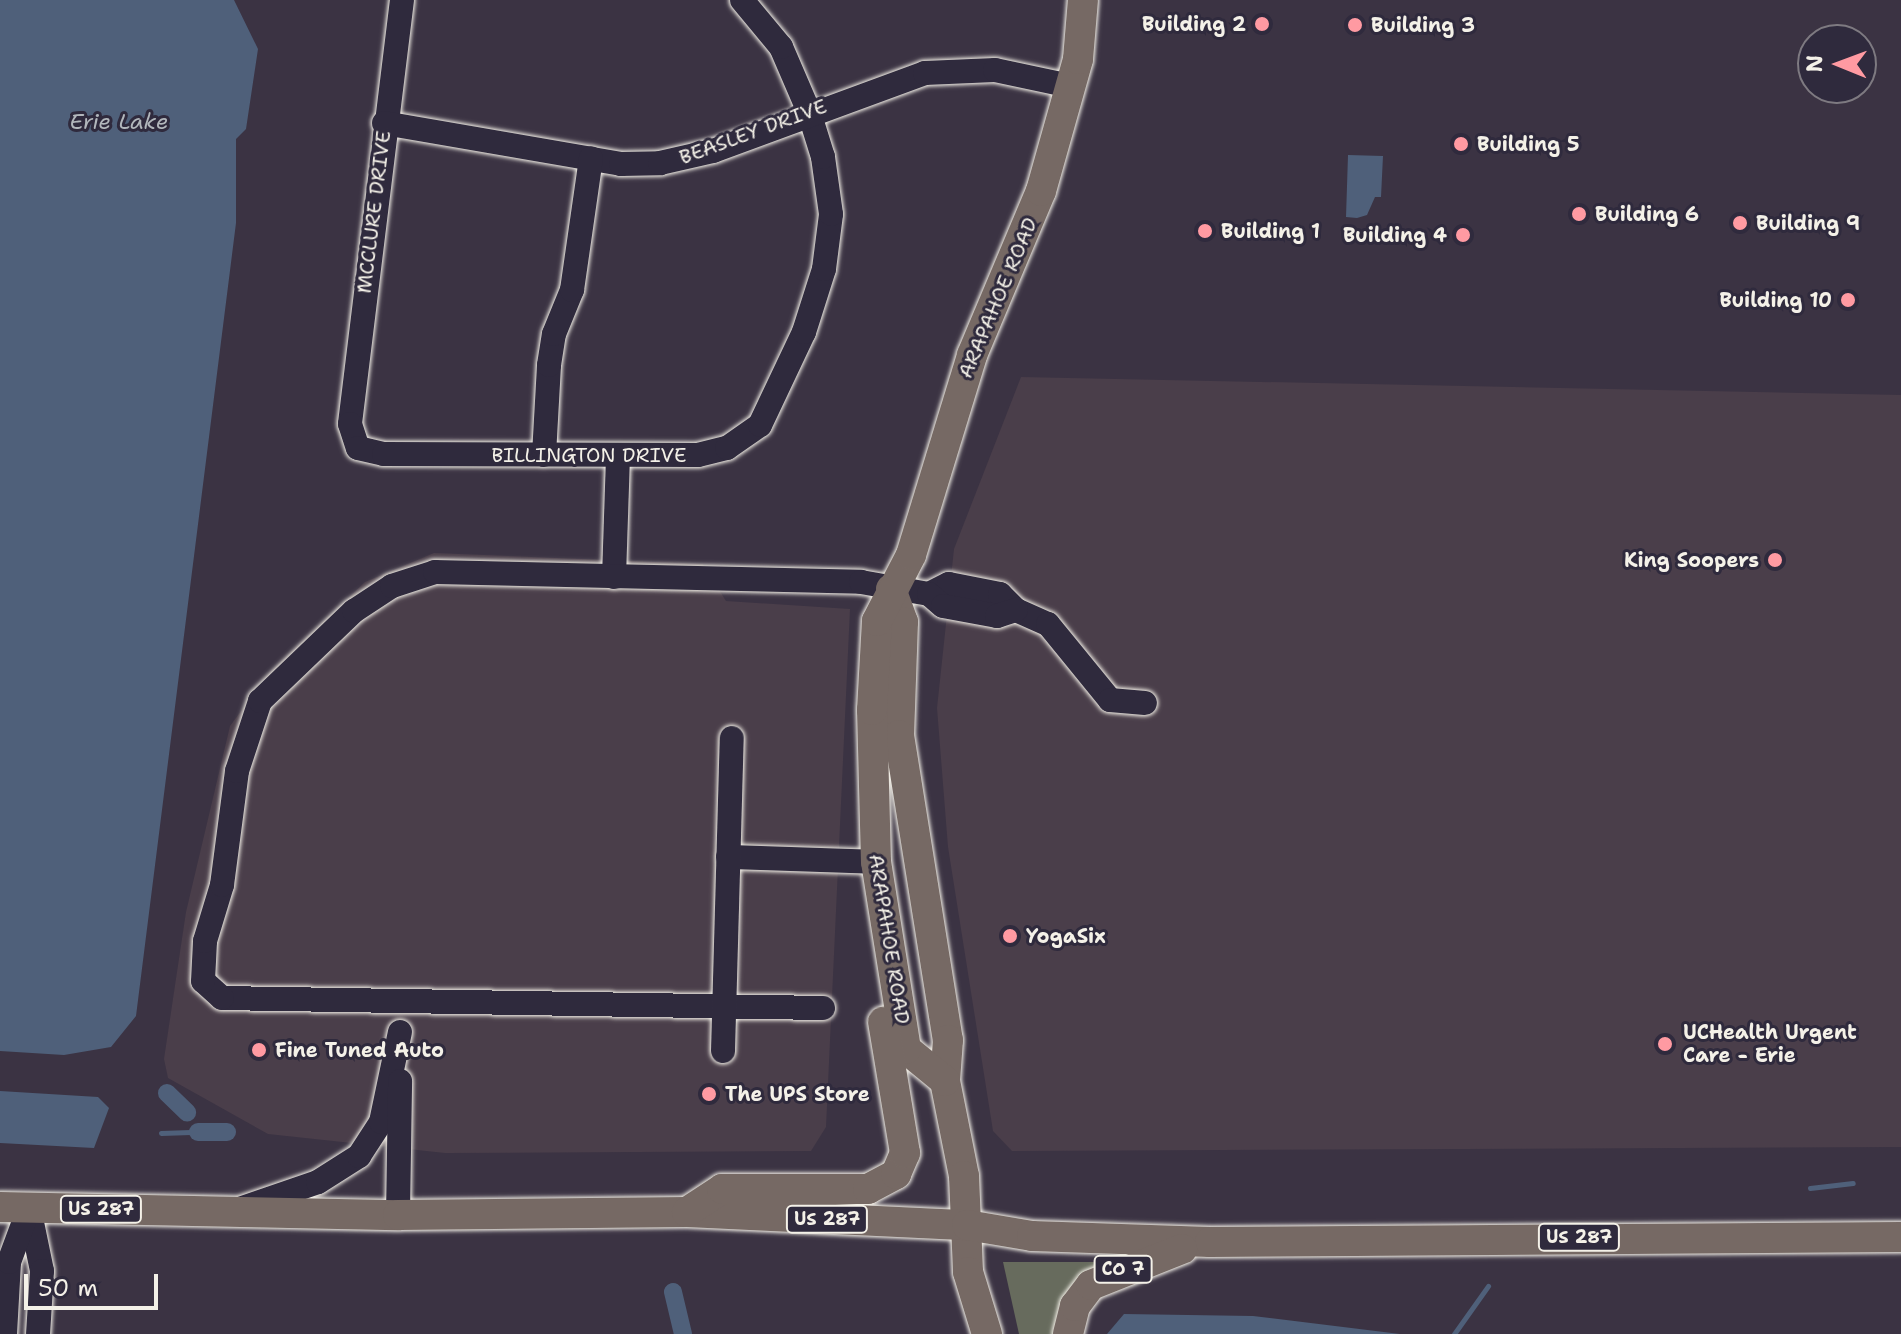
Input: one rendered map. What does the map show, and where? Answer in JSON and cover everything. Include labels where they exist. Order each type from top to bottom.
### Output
[{"type":"main road","name":"ARAPAHOE ROAD","points":[[945,1081],[906,1049],[890,962],[876,862],[872,695],[877,621],[911,555],[972,355],[1033,213],[1078,59],[1083,0]]},
{"type":"main road","name":"ARAPAHOE ROAD","points":[[891,589],[903,622],[899,735],[948,1040],[945,1081],[964,1176],[968,1272],[987,1334]]},
{"type":"main road","points":[[687,1212],[722,1189],[868,1189],[899,1171],[905,1153],[879,1000],[890,962]]},
{"type":"main road","name":"US 287","points":[[14,1208],[398,1215],[687,1212],[967,1225],[1032,1236],[1210,1242],[1901,1237]]},
{"type":"main road","name":"CO 7","points":[[1068,1334],[1082,1295],[1102,1278],[1210,1242]]},
{"type":"street","name":"MCCLURE DRIVE","points":[[350,424],[384,123],[402,0]]},
{"type":"street","name":"BILLINGTON DRIVE","points":[[350,424],[358,448],[384,454],[544,455],[698,455],[727,448],[760,425],[804,332],[824,269],[831,214],[823,157],[809,112],[781,47],[742,0]]},
{"type":"street","name":"BEASLEY DRIVE","points":[[384,123],[621,164],[686,159],[809,112],[925,73],[959,69],[1033,74],[1070,86]]},
{"type":"street","points":[[544,455],[549,365],[554,334],[572,290],[591,158]]},
{"type":"street","points":[[614,577],[618,455]]},
{"type":"street","points":[[823,1008],[222,998],[203,981],[205,941],[222,885],[237,771],[260,701],[354,611],[392,586],[435,572],[861,582],[929,594],[943,606],[997,616],[1016,610],[1048,624],[1110,700],[1145,703]]},
{"type":"street","points":[[723,1051],[732,738]]},
{"type":"street","points":[[728,857],[876,862]]},
{"type":"street","points":[[398,1215],[400,1001]]},
{"type":"street","points":[[232,1212],[318,1182],[359,1156],[381,1122],[400,1032]]},
{"type":"street","points":[[5,1334],[14,1208]]},
{"type":"street","points":[[14,1208],[42,1271],[38,1334]]},
{"type":"shaded area","points":[[1021,377],[1901,395],[1901,1147],[1012,1151],[993,1131],[948,847],[937,708],[954,549]]},
{"type":"shaded area","points":[[434,553],[703,564],[726,601],[850,609],[826,1127],[811,1151],[445,1153],[268,1134],[168,1078],[164,1059],[186,912],[230,726],[270,672],[365,582]]},
{"type":"green space","points":[[1003,1262],[1108,1262],[1062,1334],[1019,1334]]},
{"type":"water","name":"Erie Lake","points":[[0,0],[234,0],[258,49],[246,129],[236,139],[236,223],[136,1016],[111,1047],[64,1055],[0,1051]]},
{"type":"water","points":[[1348,155],[1383,156],[1381,197],[1375,197],[1367,215],[1357,218],[1346,217]]},
{"type":"water","points":[[0,1091],[98,1097],[109,1108],[94,1148],[0,1143]]},
{"type":"water","points":[[1124,1314],[1253,1316],[1400,1334],[1107,1334]]},
{"type":"waterway","points":[[167,1093],[187,1112]]},
{"type":"waterway","points":[[161,1133],[198,1132]]},
{"type":"waterway","points":[[198,1132],[227,1132]]},
{"type":"waterway","points":[[1810,1188],[1853,1183]]},
{"type":"waterway","points":[[1454,1334],[1488,1286]]},
{"type":"waterway","points":[[673,1292],[683,1334]]},
{"type":"place","name":"Building 2","points":[[1262,24]]},
{"type":"place","name":"Building 3","points":[[1355,25]]},
{"type":"place","name":"Building 5","points":[[1461,144]]},
{"type":"place","name":"Building 6","points":[[1579,214]]},
{"type":"place","name":"Building 9","points":[[1740,223]]},
{"type":"place","name":"Building 1","points":[[1205,231]]},
{"type":"place","name":"Building 4","points":[[1463,235]]},
{"type":"place","name":"Building 10","points":[[1848,300]]},
{"type":"place","name":"King Soopers","points":[[1775,560]]},
{"type":"place","name":"YogaSix","points":[[1010,936]]},
{"type":"place","name":"UCHealth Urgent Care - Erie","points":[[1665,1044]]},
{"type":"place","name":"Fine Tuned Auto","points":[[259,1050]]},
{"type":"place","name":"The UPS Store","points":[[709,1094]]}]
